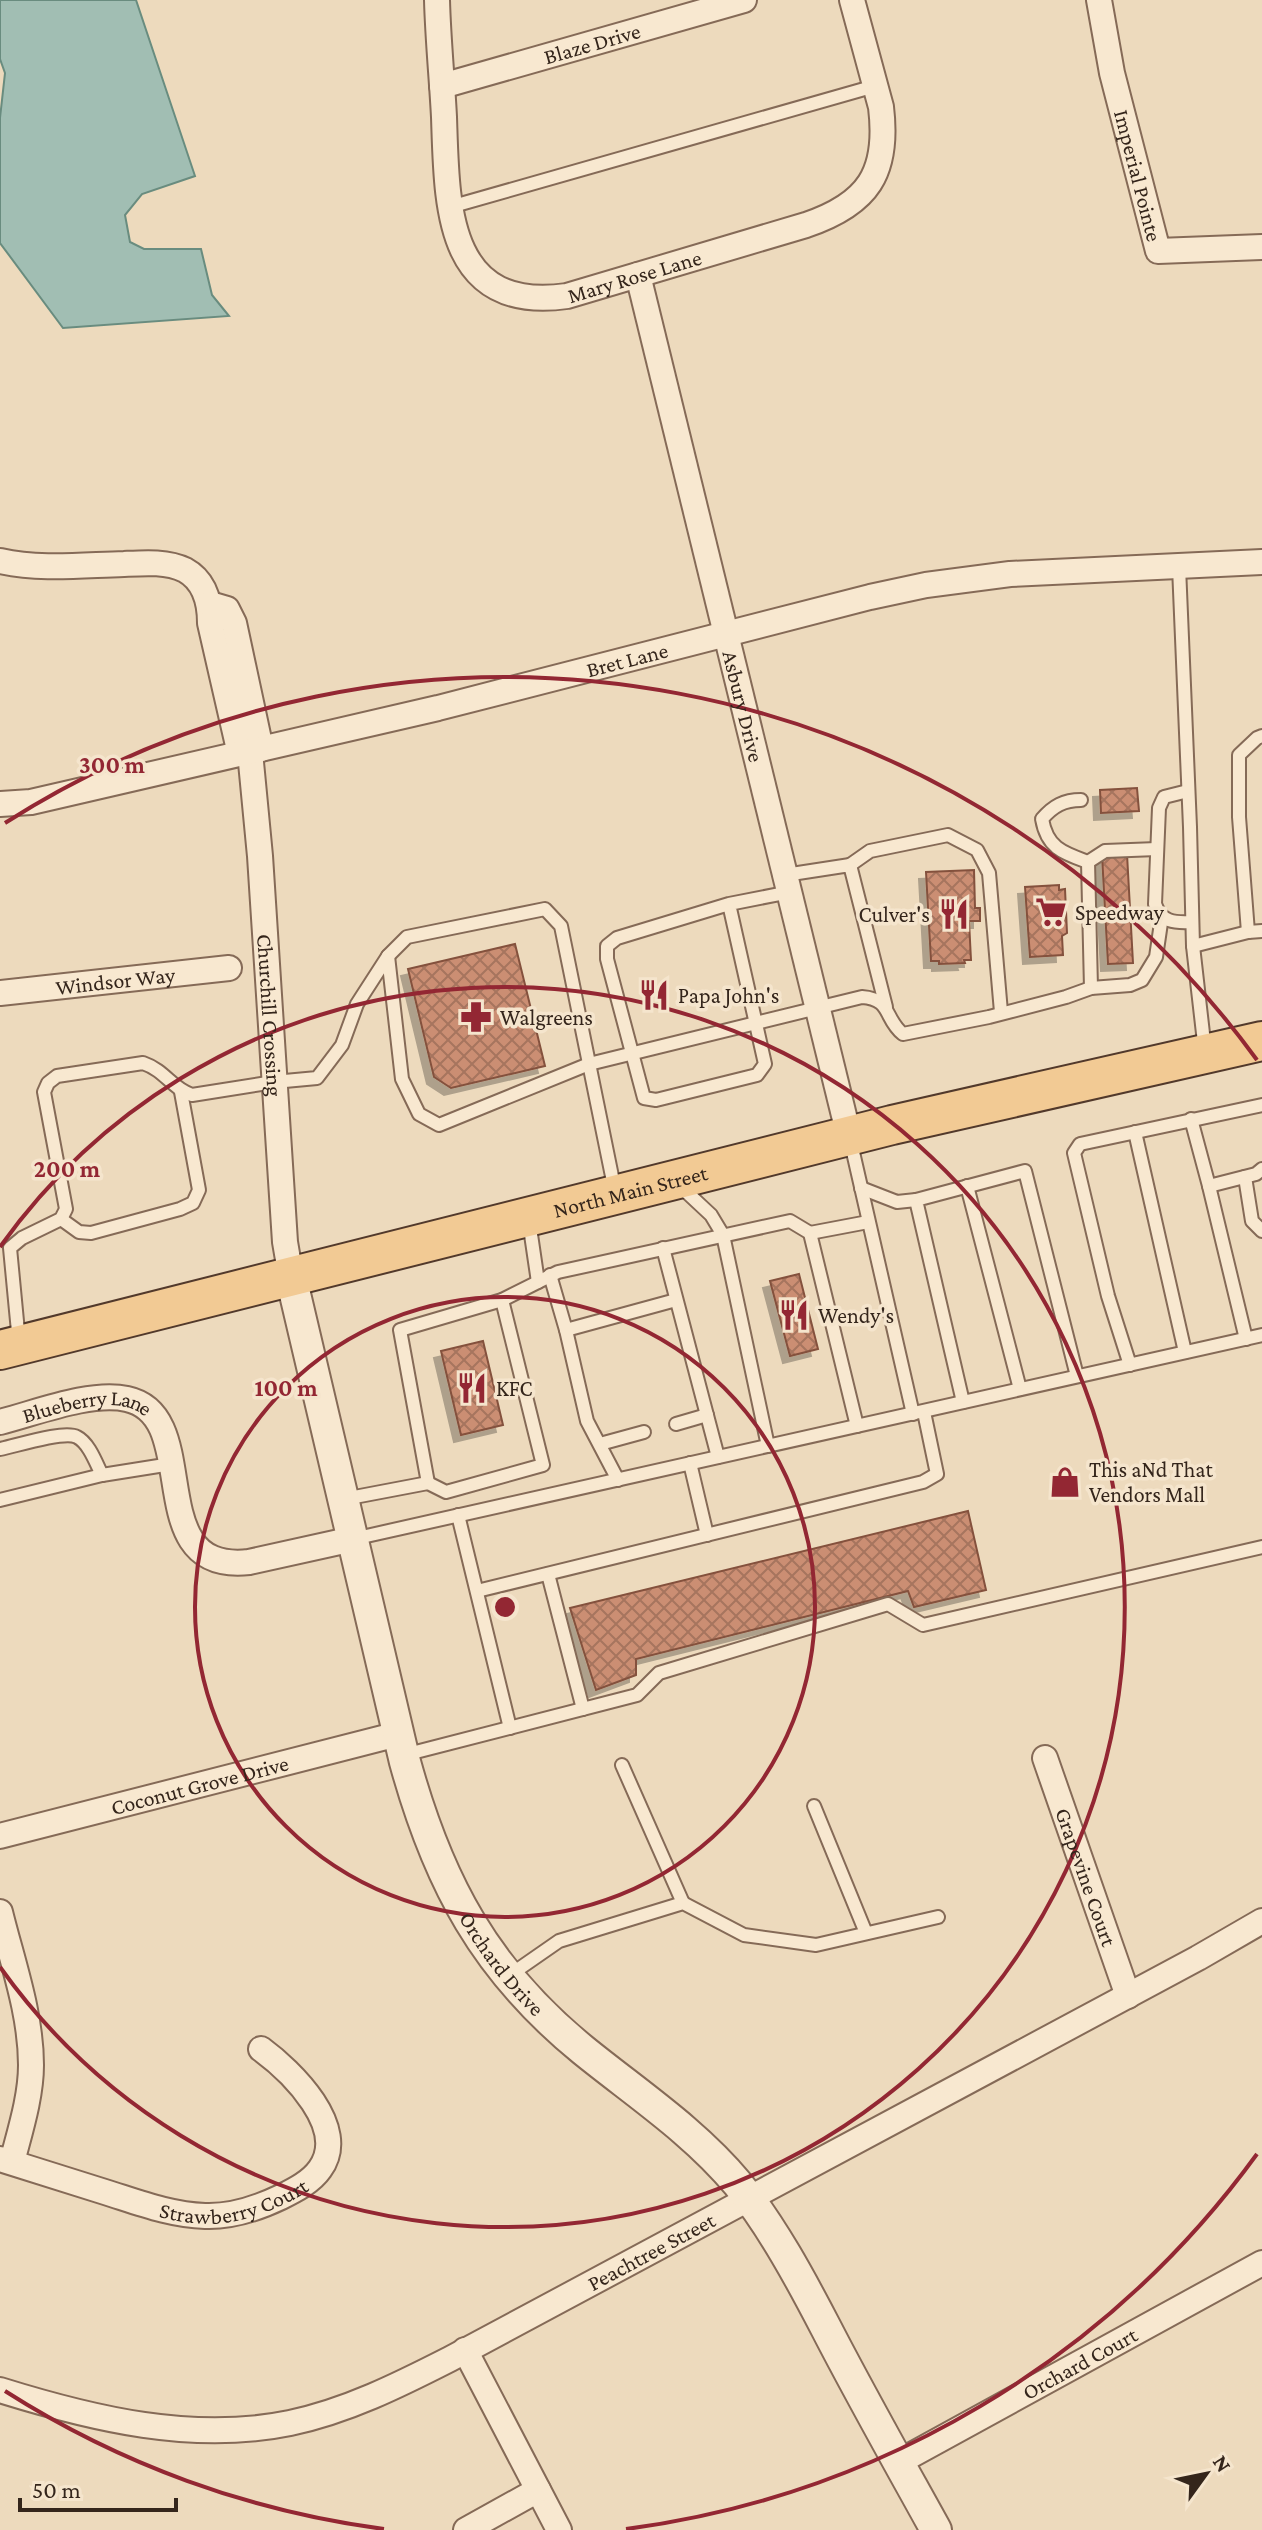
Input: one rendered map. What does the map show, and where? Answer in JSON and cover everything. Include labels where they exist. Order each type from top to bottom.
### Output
[{"type":"main road","name":"North Main Street","points":[[10,1347],[849,1136],[1262,1041]]},
{"type":"street","name":"Mary Rose Lane","points":[[437,0],[450,207],[455,231],[469,262],[489,282],[514,295],[532,298],[567,296],[806,225],[841,211],[855,201],[866,189],[880,159],[883,125],[852,0]]},
{"type":"street","name":"Blaze Drive","points":[[442,86],[744,0]]},
{"type":"street","name":"Imperial Pointe","points":[[1099,0],[1112,73],[1158,251],[1262,247]]},
{"type":"street","name":"Asbury Drive","points":[[638,275],[849,1136]]},
{"type":"street","name":"Churchill Crossing","points":[[0,561],[34,565],[162,564],[183,569],[204,590],[210,604],[227,609],[234,623],[260,856],[286,1258],[291,1277]]},
{"type":"street","name":"Bret Lane","points":[[0,804],[31,802],[438,708],[870,597],[954,580],[1010,574],[1262,562]]},
{"type":"street","name":"Windsor Way","points":[[0,993],[229,968]]},
{"type":"street","name":"Orchard Drive","points":[[291,1277],[401,1744],[424,1827],[451,1889],[486,1949],[507,1977],[556,2027],[701,2145],[748,2197],[791,2263],[936,2530]]},
{"type":"street","name":"Blueberry Lane","points":[[0,1422],[93,1399],[126,1399],[150,1410],[158,1420],[188,1533],[205,1555],[218,1561],[249,1562],[353,1539]]},
{"type":"street","name":"Coconut Grove Drive","points":[[0,1836],[401,1744]]},
{"type":"street","name":"Grapevine Court","points":[[1045,1758],[1128,1996]]},
{"type":"street","points":[[0,1912],[25,2017],[31,2065],[28,2096],[6,2160]]},
{"type":"street","name":"Peachtree Street","points":[[0,2390],[86,2414],[188,2430],[245,2429],[290,2423],[356,2403],[465,2350],[1128,1996],[1262,1921]]},
{"type":"street","name":"Strawberry Court","points":[[6,2160],[187,2215],[228,2214],[265,2204],[313,2178],[327,2154],[328,2140],[321,2115],[307,2092],[261,2049]]},
{"type":"street","name":"Orchard Court","points":[[899,2462],[1262,2263]]},
{"type":"street","points":[[465,2350],[559,2530]]},
{"type":"street","points":[[466,2530],[538,2490]]},
{"type":"lane","points":[[450,207],[875,86]]},
{"type":"lane","points":[[1179,567],[1193,946],[1205,1054]]},
{"type":"lane","points":[[1248,932],[1239,817],[1239,755],[1262,736]]},
{"type":"lane","points":[[1188,791],[1161,799],[1155,904],[1169,922],[1192,922]]},
{"type":"lane","points":[[1081,800],[1053,807],[1042,819],[1045,834],[1062,852],[1088,862]]},
{"type":"lane","points":[[729,904],[765,1064],[757,1075],[656,1100],[644,1098],[607,959],[607,946],[617,938],[850,865],[870,851],[948,835],[977,850],[989,873],[1001,1012]]},
{"type":"lane","points":[[1088,862],[1105,851],[1157,849]]},
{"type":"lane","points":[[1088,862],[1091,988]]},
{"type":"lane","points":[[850,865],[886,1008],[891,1023],[903,1034],[1066,997],[1091,988],[1130,985],[1142,980],[1156,957],[1162,916]]},
{"type":"lane","points":[[10,1347],[5,1249],[61,1219],[66,1209],[44,1092],[48,1083],[57,1076],[143,1063],[157,1068],[181,1092],[192,1095],[317,1078],[342,1045],[357,1004],[388,956],[407,937],[545,909],[561,926],[616,1196]]},
{"type":"lane","points":[[1193,946],[1262,931]]},
{"type":"lane","points":[[388,956],[402,1079],[419,1114],[439,1125],[589,1064],[862,997],[873,998],[886,1008]]},
{"type":"lane","points":[[61,1219],[79,1232],[91,1233],[193,1203],[199,1190],[181,1092]]},
{"type":"lane","points":[[1130,1365],[1108,1296],[1074,1153],[1080,1144],[1262,1105]]},
{"type":"lane","points":[[1191,1119],[1246,1339]]},
{"type":"lane","points":[[1135,1132],[1185,1352]]},
{"type":"lane","points":[[477,1591],[923,1482],[937,1474],[868,1222],[849,1136]]},
{"type":"lane","points":[[1209,1186],[1256,1174],[1262,1169]]},
{"type":"lane","points":[[861,1188],[897,1202],[916,1200],[1025,1171],[1077,1376]]},
{"type":"lane","points":[[1245,1177],[1252,1221],[1262,1231]]},
{"type":"lane","points":[[675,1181],[711,1215],[723,1235],[768,1446]]},
{"type":"lane","points":[[967,1186],[1020,1389]]},
{"type":"lane","points":[[916,1200],[963,1402]]},
{"type":"lane","points":[[528,1218],[544,1278],[566,1330],[587,1421],[618,1480]]},
{"type":"lane","points":[[428,1483],[400,1330],[502,1300],[558,1272],[790,1221],[810,1233],[868,1222]]},
{"type":"lane","points":[[810,1233],[857,1426]]},
{"type":"lane","points":[[663,1248],[718,1457]]},
{"type":"lane","points":[[344,1499],[428,1483],[446,1492],[543,1465],[502,1300]]},
{"type":"lane","points":[[566,1330],[676,1300]]},
{"type":"lane","points":[[353,1539],[1262,1335]]},
{"type":"lane","points":[[676,1424],[707,1415]]},
{"type":"lane","points":[[600,1444],[644,1432]]},
{"type":"lane","points":[[0,1449],[65,1434],[77,1437],[88,1449],[102,1475]]},
{"type":"lane","points":[[690,1463],[707,1535]]},
{"type":"lane","points":[[0,1500],[102,1475],[171,1464]]},
{"type":"lane","points":[[458,1515],[510,1728]]},
{"type":"lane","points":[[401,1744],[510,1728],[637,1695],[659,1673],[888,1604],[923,1625],[1262,1547]]},
{"type":"lane","points":[[548,1574],[583,1709]]},
{"type":"lane","points":[[622,1765],[683,1903],[744,1935],[816,1945],[938,1917]]},
{"type":"lane","points":[[814,1806],[866,1933]]},
{"type":"lane","points":[[507,1977],[559,1941],[683,1903]]},
{"type":"shaded area","points":[[0,0],[136,0],[195,176],[142,194],[125,215],[130,242],[144,249],[201,249],[212,295],[229,316],[63,328],[0,243],[0,118],[5,73],[0,59]]},
{"type":"building","points":[[1137,788],[1139,811],[1101,813],[1100,790]]},
{"type":"building","points":[[1127,854],[1133,963],[1108,964],[1102,855]]},
{"type":"building","name":"Culver's","points":[[974,870],[975,908],[980,908],[980,921],[969,921],[971,960],[939,964],[939,961],[931,961],[926,872]]},
{"type":"building","points":[[1059,885],[1059,890],[1065,889],[1067,933],[1062,936],[1063,955],[1030,957],[1025,887]]},
{"type":"building","name":"Walgreens","points":[[515,944],[545,1066],[451,1088],[434,1077],[408,969]]},
{"type":"building","name":"Wendy's","points":[[799,1274],[818,1349],[790,1356],[770,1281]]},
{"type":"building","name":"KFC","points":[[483,1341],[503,1425],[461,1435],[441,1351]]},
{"type":"building","points":[[968,1511],[986,1590],[914,1607],[908,1591],[636,1659],[636,1675],[596,1690],[570,1608]]},
{"type":"place","name":"Speedway","points":[[1051,912]]},
{"type":"place","name":"Culver's","points":[[954,914]]},
{"type":"place","name":"Papa John's","points":[[654,995]]},
{"type":"place","name":"Walgreens","points":[[476,1017]]},
{"type":"place","name":"Wendy's","points":[[794,1315]]},
{"type":"place","name":"KFC","points":[[472,1388]]},
{"type":"place","name":"This aNd That Vendors Mall","points":[[1065,1482]]}]
